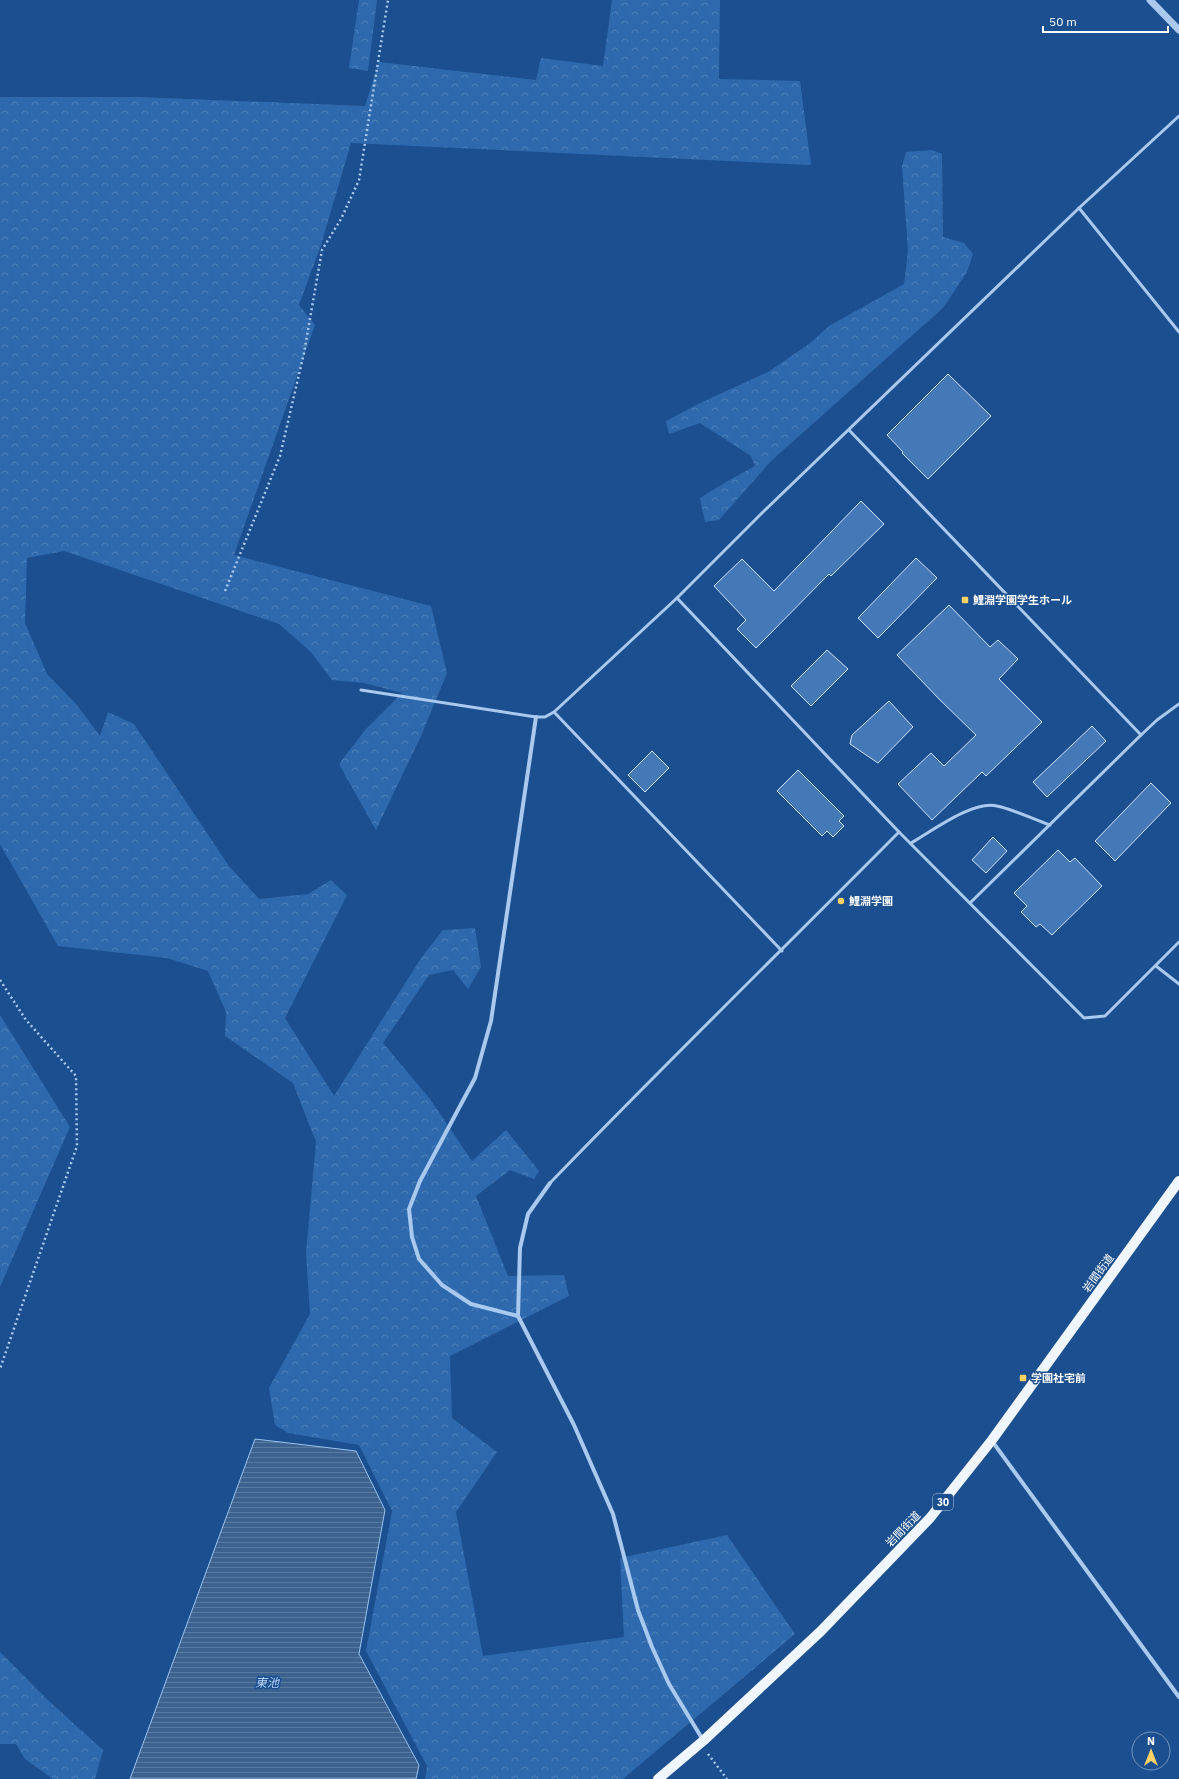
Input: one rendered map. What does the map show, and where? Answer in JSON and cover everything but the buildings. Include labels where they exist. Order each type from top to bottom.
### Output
[{"type":"main road","name":"岩間街道","points":[[658,1779],[703,1741],[821,1631],[930,1518],[992,1440],[1179,1181]]},
{"type":"street","points":[[1150,0],[1179,30]]},
{"type":"street","points":[[518,1316],[472,1304],[442,1285],[419,1259],[412,1237],[409,1209],[420,1181],[475,1078],[491,1021],[536,717]]},
{"type":"street","points":[[550,1183],[528,1214],[523,1234],[520,1248],[518,1316],[574,1425],[613,1514],[638,1610],[652,1647],[670,1684],[703,1741]]},
{"type":"street","points":[[992,1440],[1179,1697]]},
{"type":"lane","points":[[361,690],[536,717],[545,717],[554,712],[677,598],[764,511],[1079,208],[1179,116]]},
{"type":"lane","points":[[1079,208],[1179,332]]},
{"type":"lane","points":[[849,430],[1141,735]]},
{"type":"lane","points":[[677,598],[899,832],[1084,1018],[1105,1016],[1179,942]]},
{"type":"lane","points":[[970,904],[1141,735],[1157,720],[1179,704]]},
{"type":"lane","points":[[554,712],[782,951]]},
{"type":"lane","points":[[910,843],[972,808],[984,805],[996,806],[1050,825]]},
{"type":"lane","points":[[550,1183],[661,1068],[782,951],[899,832]]},
{"type":"lane","points":[[1156,966],[1179,984]]},
{"type":"path","points":[[225,591],[280,456],[304,353],[322,250],[340,219],[359,180],[388,0]]},
{"type":"path","points":[[0,980],[26,1020],[76,1076],[78,1146],[0,1369]]},
{"type":"path","points":[[703,1741],[709,1755],[727,1779]]},
{"type":"green space","points":[[359,0],[377,0],[368,71],[349,68]]},
{"type":"green space","points":[[612,0],[720,0],[719,79],[800,81],[811,165],[351,143],[321,245],[299,305],[315,325],[234,555],[431,606],[447,673],[421,736],[376,830],[339,764],[366,729],[402,693],[364,683],[332,680],[311,652],[279,624],[64,551],[27,558],[25,623],[47,674],[77,705],[100,736],[108,712],[134,724],[229,866],[259,899],[308,894],[331,880],[347,895],[285,1018],[334,1096],[421,958],[443,930],[475,928],[481,967],[468,989],[453,970],[429,975],[383,1043],[430,1099],[472,1161],[506,1130],[539,1171],[534,1179],[510,1170],[476,1196],[508,1276],[564,1275],[569,1296],[450,1356],[452,1418],[497,1452],[456,1512],[483,1656],[624,1637],[620,1558],[727,1535],[795,1634],[623,1779],[425,1779],[427,1766],[366,1651],[392,1511],[359,1445],[288,1433],[275,1425],[269,1388],[310,1314],[306,1253],[316,1142],[293,1083],[225,1036],[226,1012],[208,971],[167,958],[58,946],[0,844],[0,97],[138,97],[365,106],[379,62],[536,80],[541,58],[603,66]]},
{"type":"green space","points":[[932,150],[942,154],[943,237],[964,243],[973,254],[967,272],[943,308],[771,461],[719,520],[705,522],[700,498],[755,466],[751,456],[700,423],[669,434],[666,421],[698,404],[768,372],[809,344],[829,326],[904,284],[908,251],[902,166],[906,152]]},
{"type":"green space","points":[[0,1015],[70,1127],[0,1287]]},
{"type":"green space","points":[[0,1652],[50,1702],[103,1750],[95,1779],[53,1779],[25,1759],[16,1744],[0,1744]]},
{"type":"water","name":"東池","points":[[255,1439],[356,1451],[385,1510],[359,1654],[419,1765],[416,1779],[130,1779]]},
{"type":"place","name":"鯉淵学園学生ホール","points":[[965,600]]},
{"type":"place","name":"鯉淵学園","points":[[841,901]]},
{"type":"place","name":"学園社宅前","points":[[1023,1378]]}]
